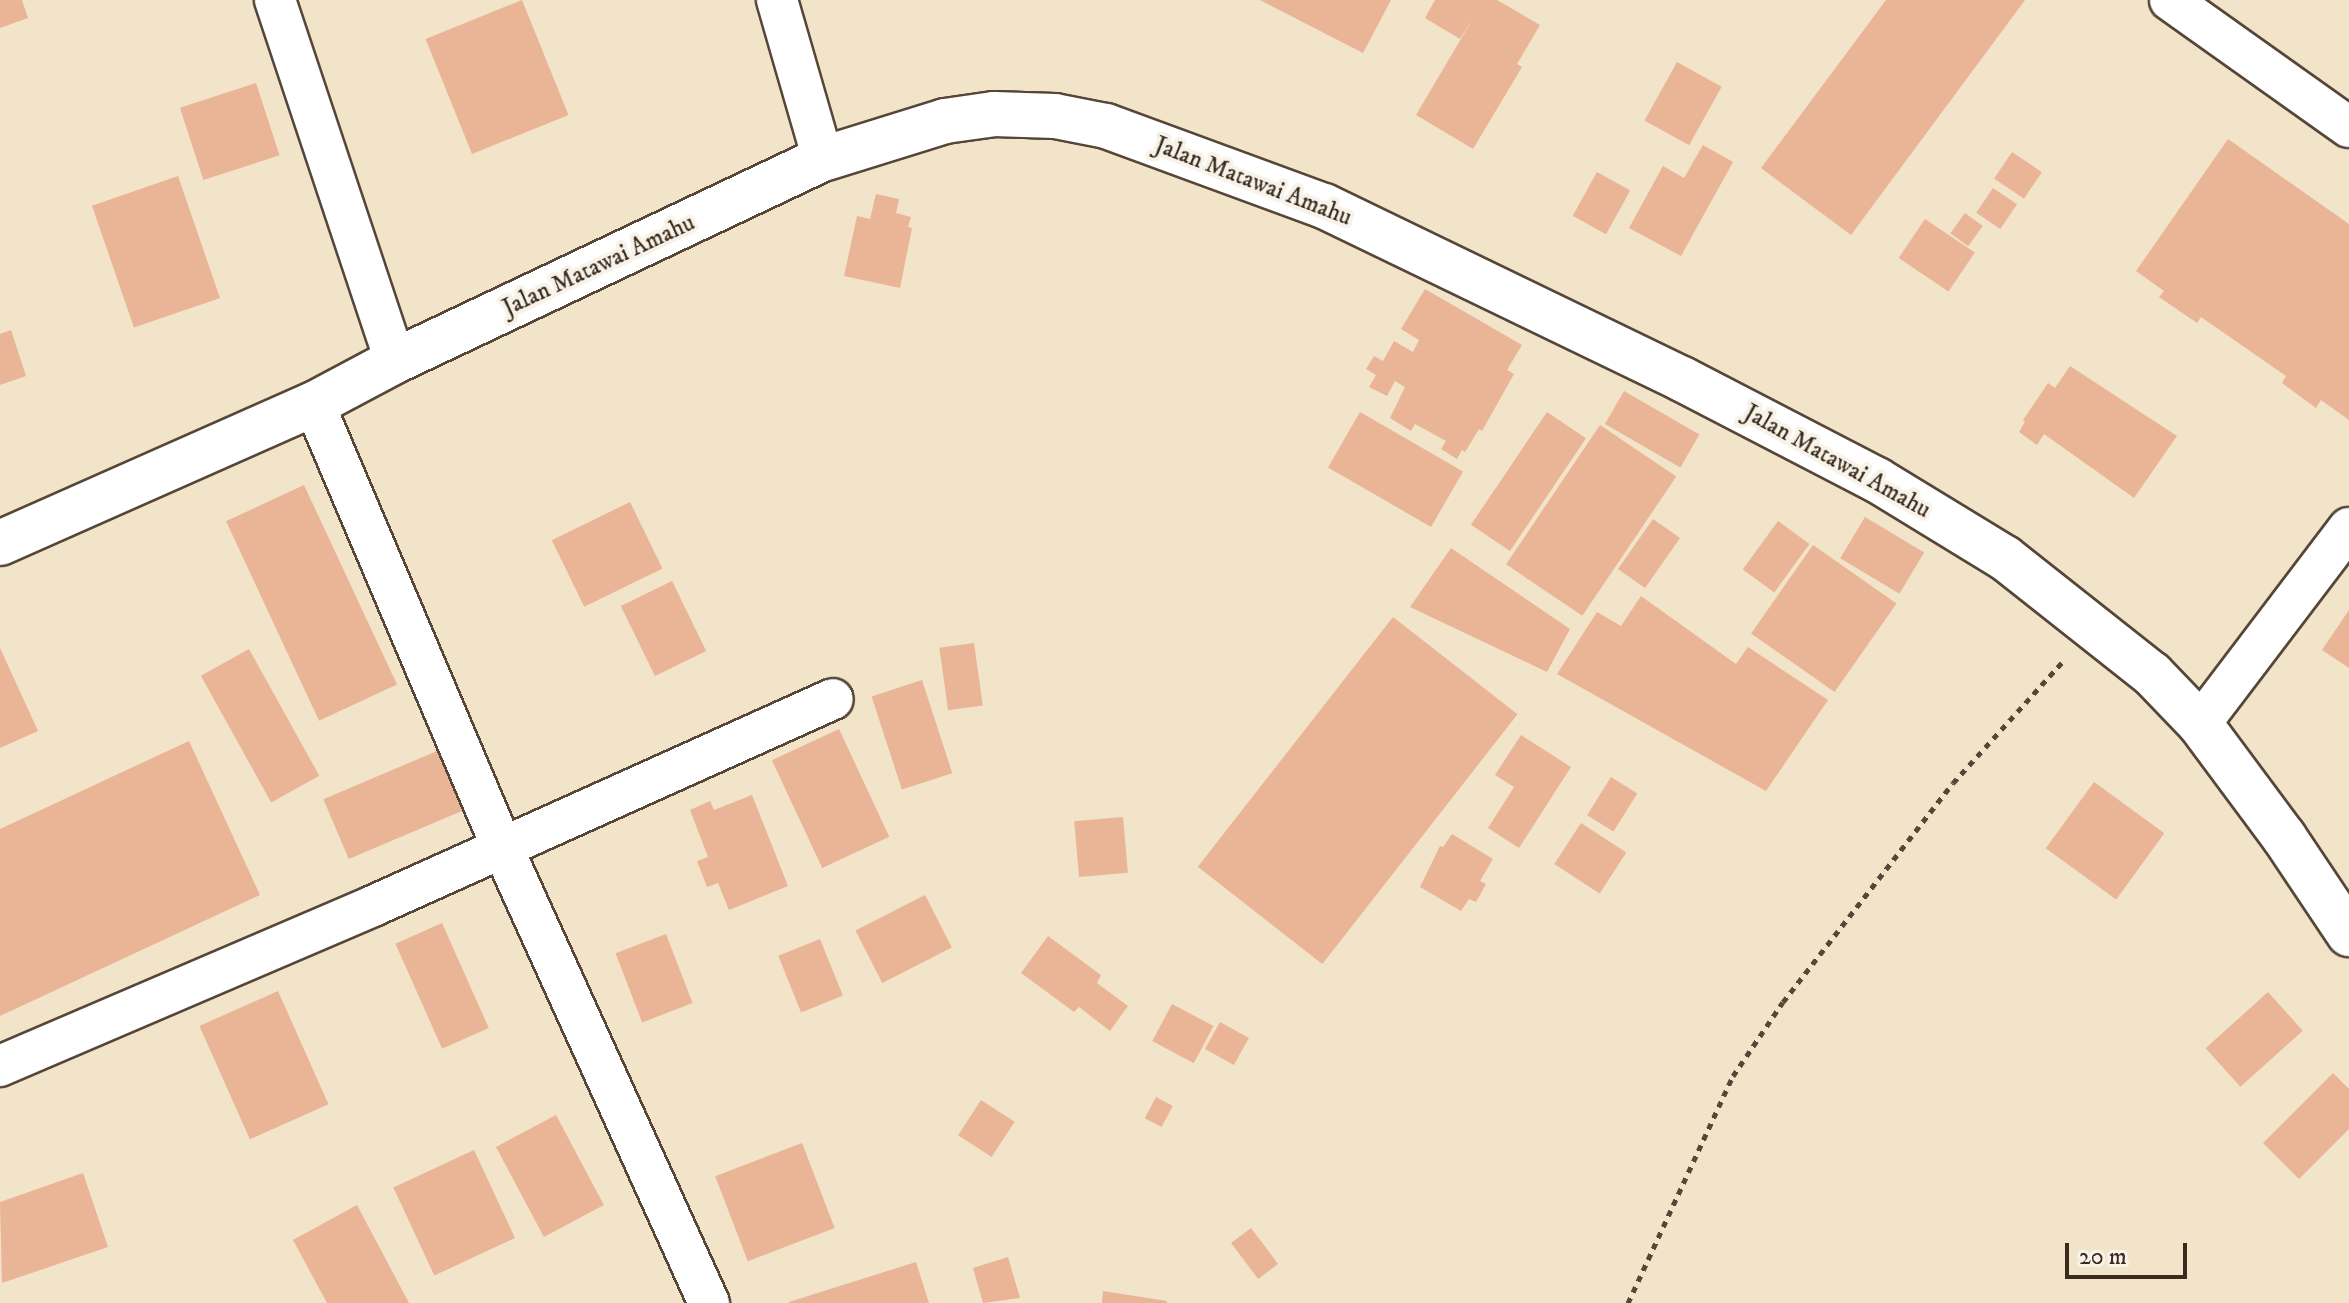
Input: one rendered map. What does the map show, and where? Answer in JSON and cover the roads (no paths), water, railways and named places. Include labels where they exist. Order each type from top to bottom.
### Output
[{"type":"highway","name":"Jalan Matawai Amahu","points":[[0,543],[314,404],[395,361],[823,159],[945,121],[994,114],[1055,116],[1106,126],[1324,206],[1682,379],[1877,480],[2005,558],[2152,674],[2200,724],[2284,837],[2349,934]]},
{"type":"street","points":[[275,0],[395,361]]},
{"type":"street","points":[[777,0],[823,159]]},
{"type":"street","points":[[2170,0],[2349,127]]},
{"type":"street","points":[[314,404],[503,849],[709,1303]]},
{"type":"street","points":[[2200,724],[2349,528]]},
{"type":"street","points":[[0,1066],[503,849],[833,699]]}]
